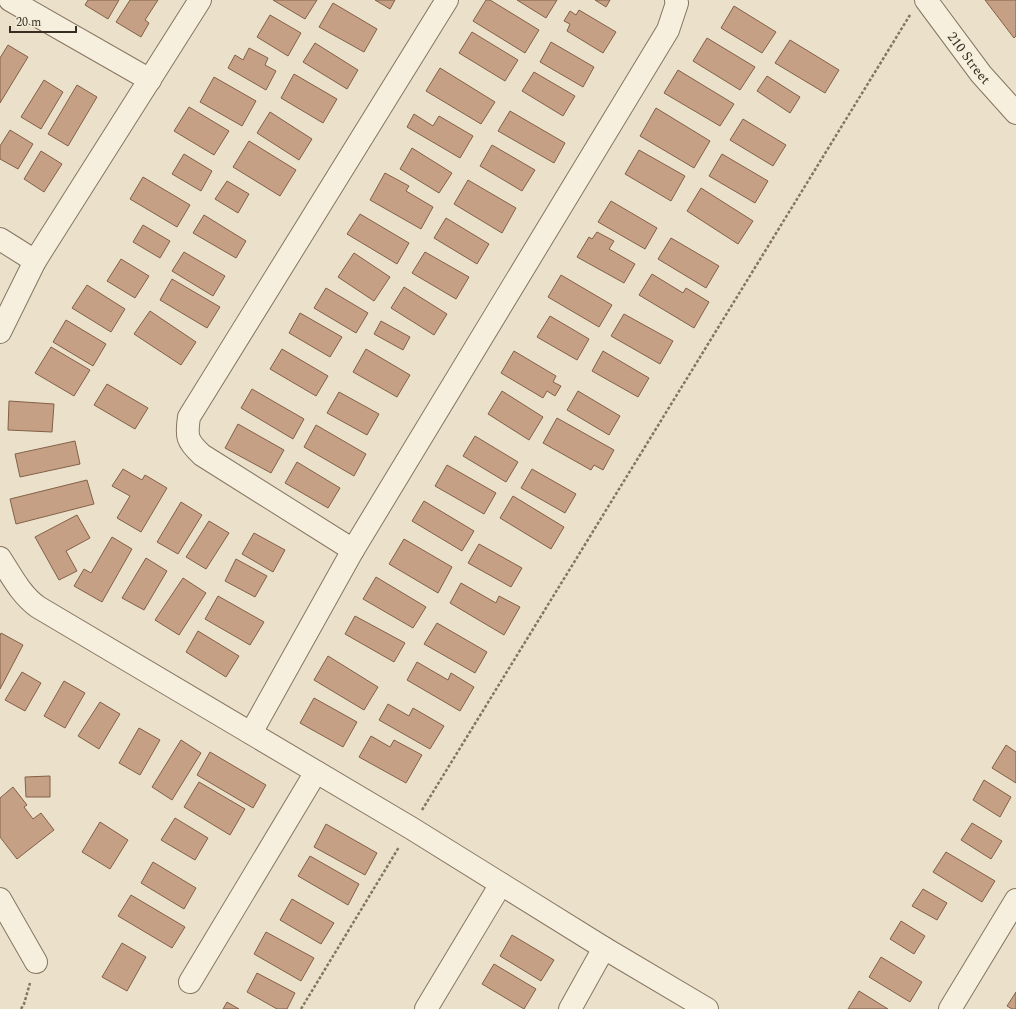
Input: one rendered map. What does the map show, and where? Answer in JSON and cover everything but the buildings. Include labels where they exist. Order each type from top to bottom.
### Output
[{"type":"street","points":[[10,0],[150,80]]},
{"type":"street","points":[[0,332],[35,262],[200,0]]},
{"type":"street","points":[[353,550],[193,447],[187,437],[188,417],[447,0]]},
{"type":"street","points":[[251,733],[353,550],[668,30],[677,3],[676,0]]},
{"type":"street","name":"210 Street","points":[[918,7],[1016,113]]},
{"type":"street","points":[[0,239],[35,262]]},
{"type":"street","points":[[0,558],[25,596],[31,602],[411,828],[604,948],[707,1009]]},
{"type":"street","points":[[190,982],[316,772]]},
{"type":"street","points":[[426,1009],[501,884]]},
{"type":"street","points":[[0,899],[36,962]]},
{"type":"street","points":[[950,1009],[1016,900]]},
{"type":"street","points":[[570,1009],[604,948]]},
{"type":"path","points":[[301,1009],[411,828],[918,7]]},
{"type":"path","points":[[21,1009],[29,988],[36,962]]}]
